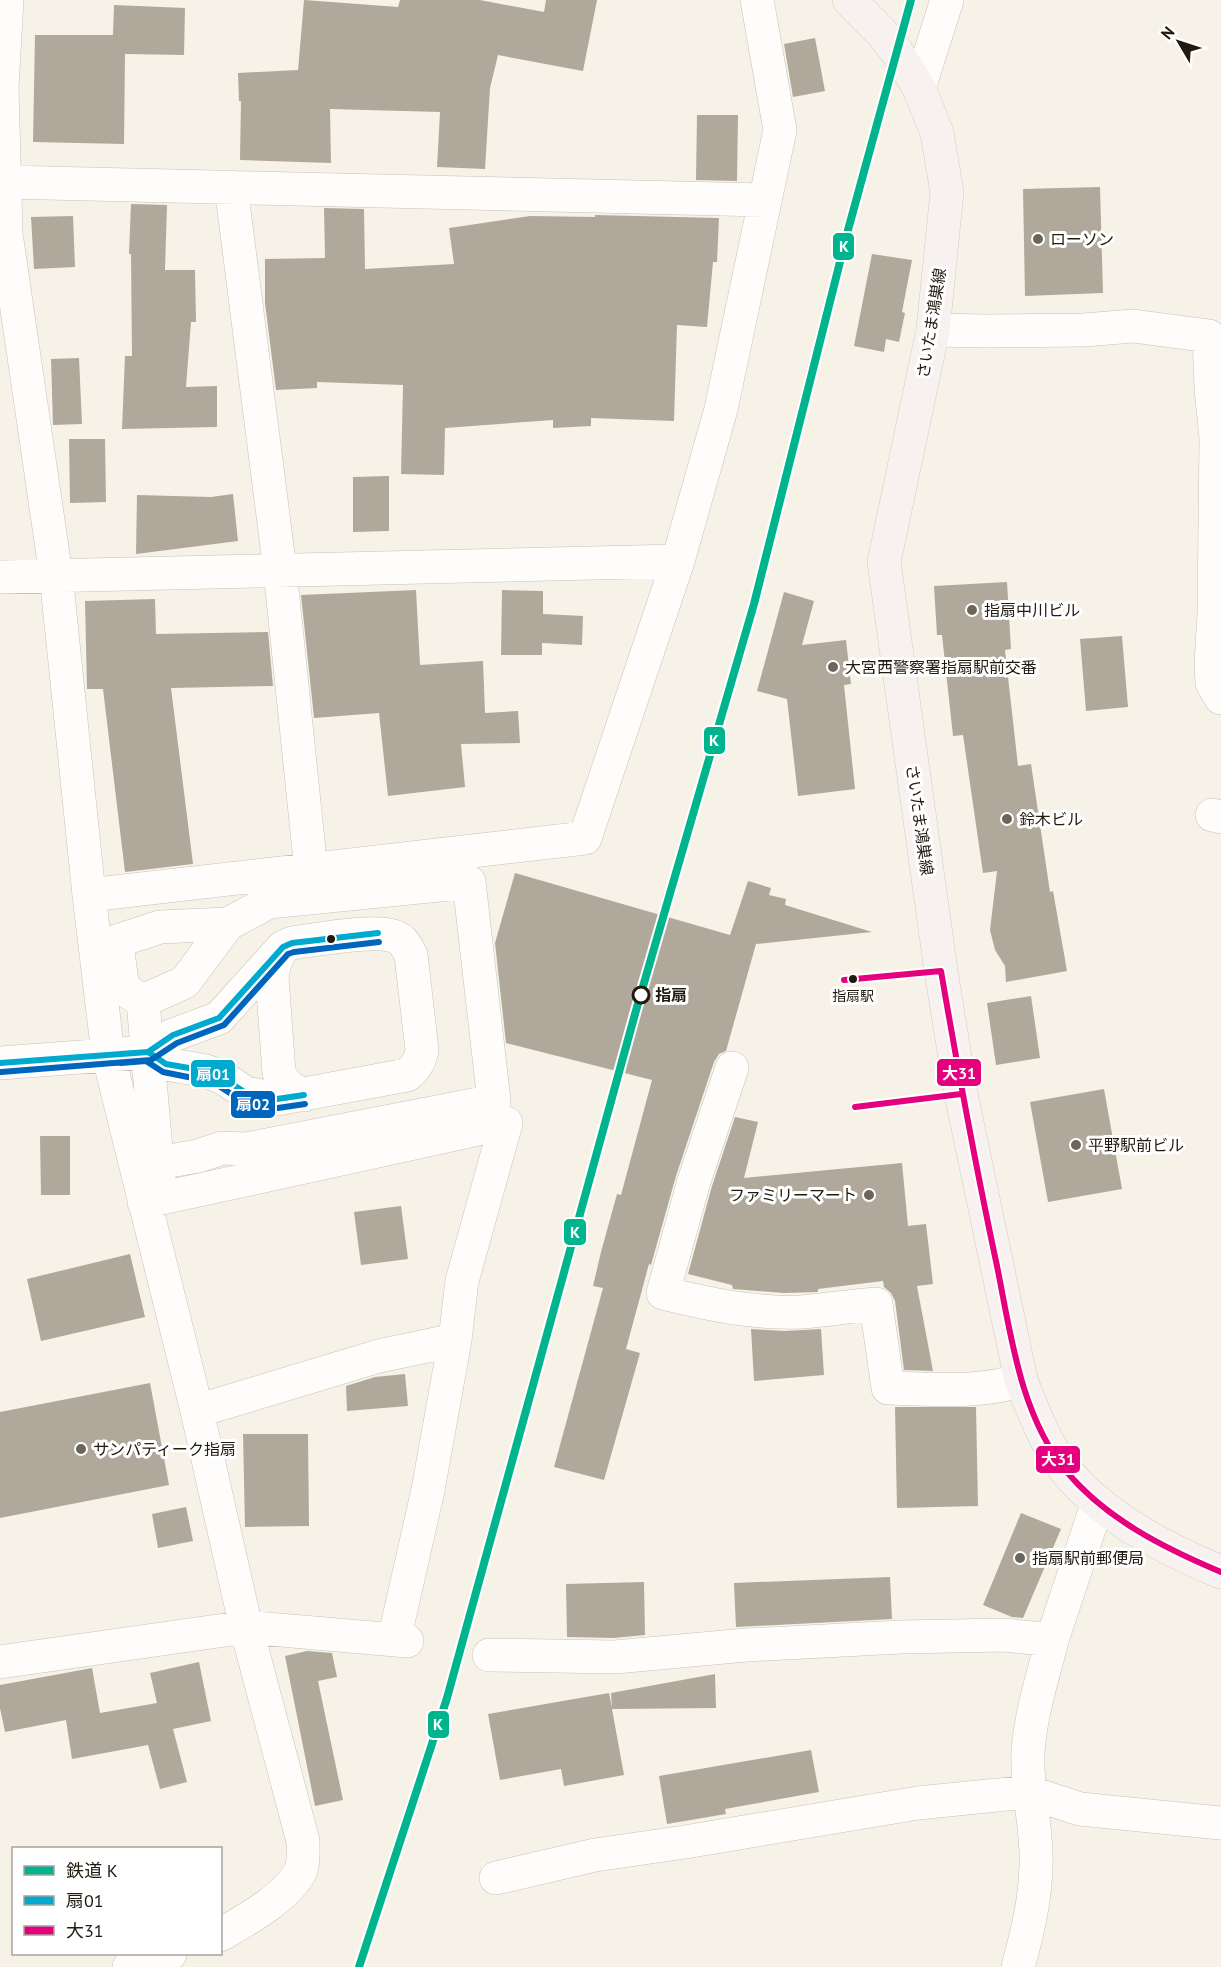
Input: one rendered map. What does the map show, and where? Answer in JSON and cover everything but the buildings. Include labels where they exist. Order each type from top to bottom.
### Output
[{"type":"main road","name":"さいたま鴻巣線","points":[[855,2],[897,52],[919,88],[937,133],[947,192],[933,330],[884,562],[939,959],[957,1072],[1021,1380],[1052,1450],[1072,1476],[1098,1502],[1183,1556],[1221,1572]]},
{"type":"street","points":[[7,0],[1,86],[6,234],[100,894],[108,1054],[152,1200],[246,1627],[303,1841],[302,1868],[292,1882],[262,1910],[222,1934]]},
{"type":"street","points":[[100,894],[585,838],[678,561],[721,409],[780,130],[757,0]]},
{"type":"street","points":[[919,88],[947,0]]},
{"type":"street","points":[[5,182],[764,200]]},
{"type":"street","points":[[231,188],[280,570],[312,870]]},
{"type":"street","points":[[933,330],[1084,330],[1133,326],[1209,336],[1216,438],[1211,673],[1212,683],[1221,698]]},
{"type":"street","points":[[0,577],[678,561]]},
{"type":"street","points":[[117,940],[160,927],[228,924],[270,902],[469,882],[494,1101],[246,1149],[222,1148],[198,1156],[158,1164]]},
{"type":"street","points":[[100,894],[117,940],[123,989],[143,1001]]},
{"type":"street","points":[[143,1001],[185,982],[228,924]]},
{"type":"street","points":[[0,1063],[148,1052],[174,1035],[219,1018],[282,947],[292,943],[378,933],[398,937],[411,954],[422,1050],[420,1061],[407,1075],[277,1099],[246,1093],[224,1078],[206,1071],[166,1064],[148,1052]]},
{"type":"street","points":[[282,947],[275,962],[272,977],[279,1073],[284,1083],[304,1095]]},
{"type":"street","points":[[143,1001],[158,1164],[152,1200]]},
{"type":"street","points":[[732,1068],[694,1181],[663,1293],[697,1302],[772,1311],[801,1312],[876,1304],[888,1388],[1002,1387],[1021,1380]]},
{"type":"street","points":[[0,1662],[246,1627],[400,1640],[454,1340],[462,1281],[506,1123],[152,1200]]},
{"type":"street","points":[[197,1411],[379,1356],[454,1340]]},
{"type":"street","points":[[1018,1967],[1032,1912],[1036,1866],[1034,1827],[1028,1792],[1028,1751],[1036,1705],[1052,1640],[1098,1502]]},
{"type":"street","points":[[489,1655],[615,1657],[746,1645],[901,1637],[1004,1635],[1052,1640]]},
{"type":"street","points":[[496,1878],[595,1855],[918,1803],[1028,1792],[1080,1809],[1221,1823]]},
{"type":"street","points":[[129,1967],[164,1955]]},
{"type":"rail line","name":"K","points":[[359,1967],[447,1698],[635,1014],[754,604],[848,230],[911,0]]},
{"type":"transit line","name":"扇01","points":[[0,1063],[148,1052],[173,1035],[219,1018],[283,947],[292,943],[378,933]]},
{"type":"transit line","name":"扇02","points":[[1,1072],[151,1060],[177,1043],[224,1025],[288,954],[379,942]]},
{"type":"transit line","name":"大31","points":[[844,980],[941,971],[1013,1346],[1038,1425],[1050,1449],[1066,1471],[1099,1504],[1157,1542],[1221,1572]]},
{"type":"transit line","name":"扇01","points":[[120,1054],[148,1052],[166,1064],[206,1071],[223,1078],[246,1093],[261,1097],[277,1099],[304,1095]]},
{"type":"transit line","name":"扇02","points":[[121,1063],[146,1061],[163,1072],[203,1080],[219,1086],[242,1101],[259,1106],[278,1108],[305,1104]]},
{"type":"transit line","name":"大31","points":[[855,1107],[961,1094]]},
{"type":"place","name":"ローソン","points":[[1038,239]]},
{"type":"place","name":"指扇中川ビル","points":[[972,610]]},
{"type":"place","name":"大宮西警察署指扇駅前交番","points":[[833,667]]},
{"type":"place","name":"鈴木ビル","points":[[1007,819]]},
{"type":"place","name":"指扇駅","points":[[853,979]]},
{"type":"place","name":"指扇","points":[[641,995]]},
{"type":"place","name":"平野駅前ビル","points":[[1076,1145]]},
{"type":"place","name":"ファミリーマート","points":[[869,1195]]},
{"type":"place","name":"サンパティーク指扇","points":[[81,1449]]},
{"type":"place","name":"指扇駅前郵便局","points":[[1020,1558]]}]
